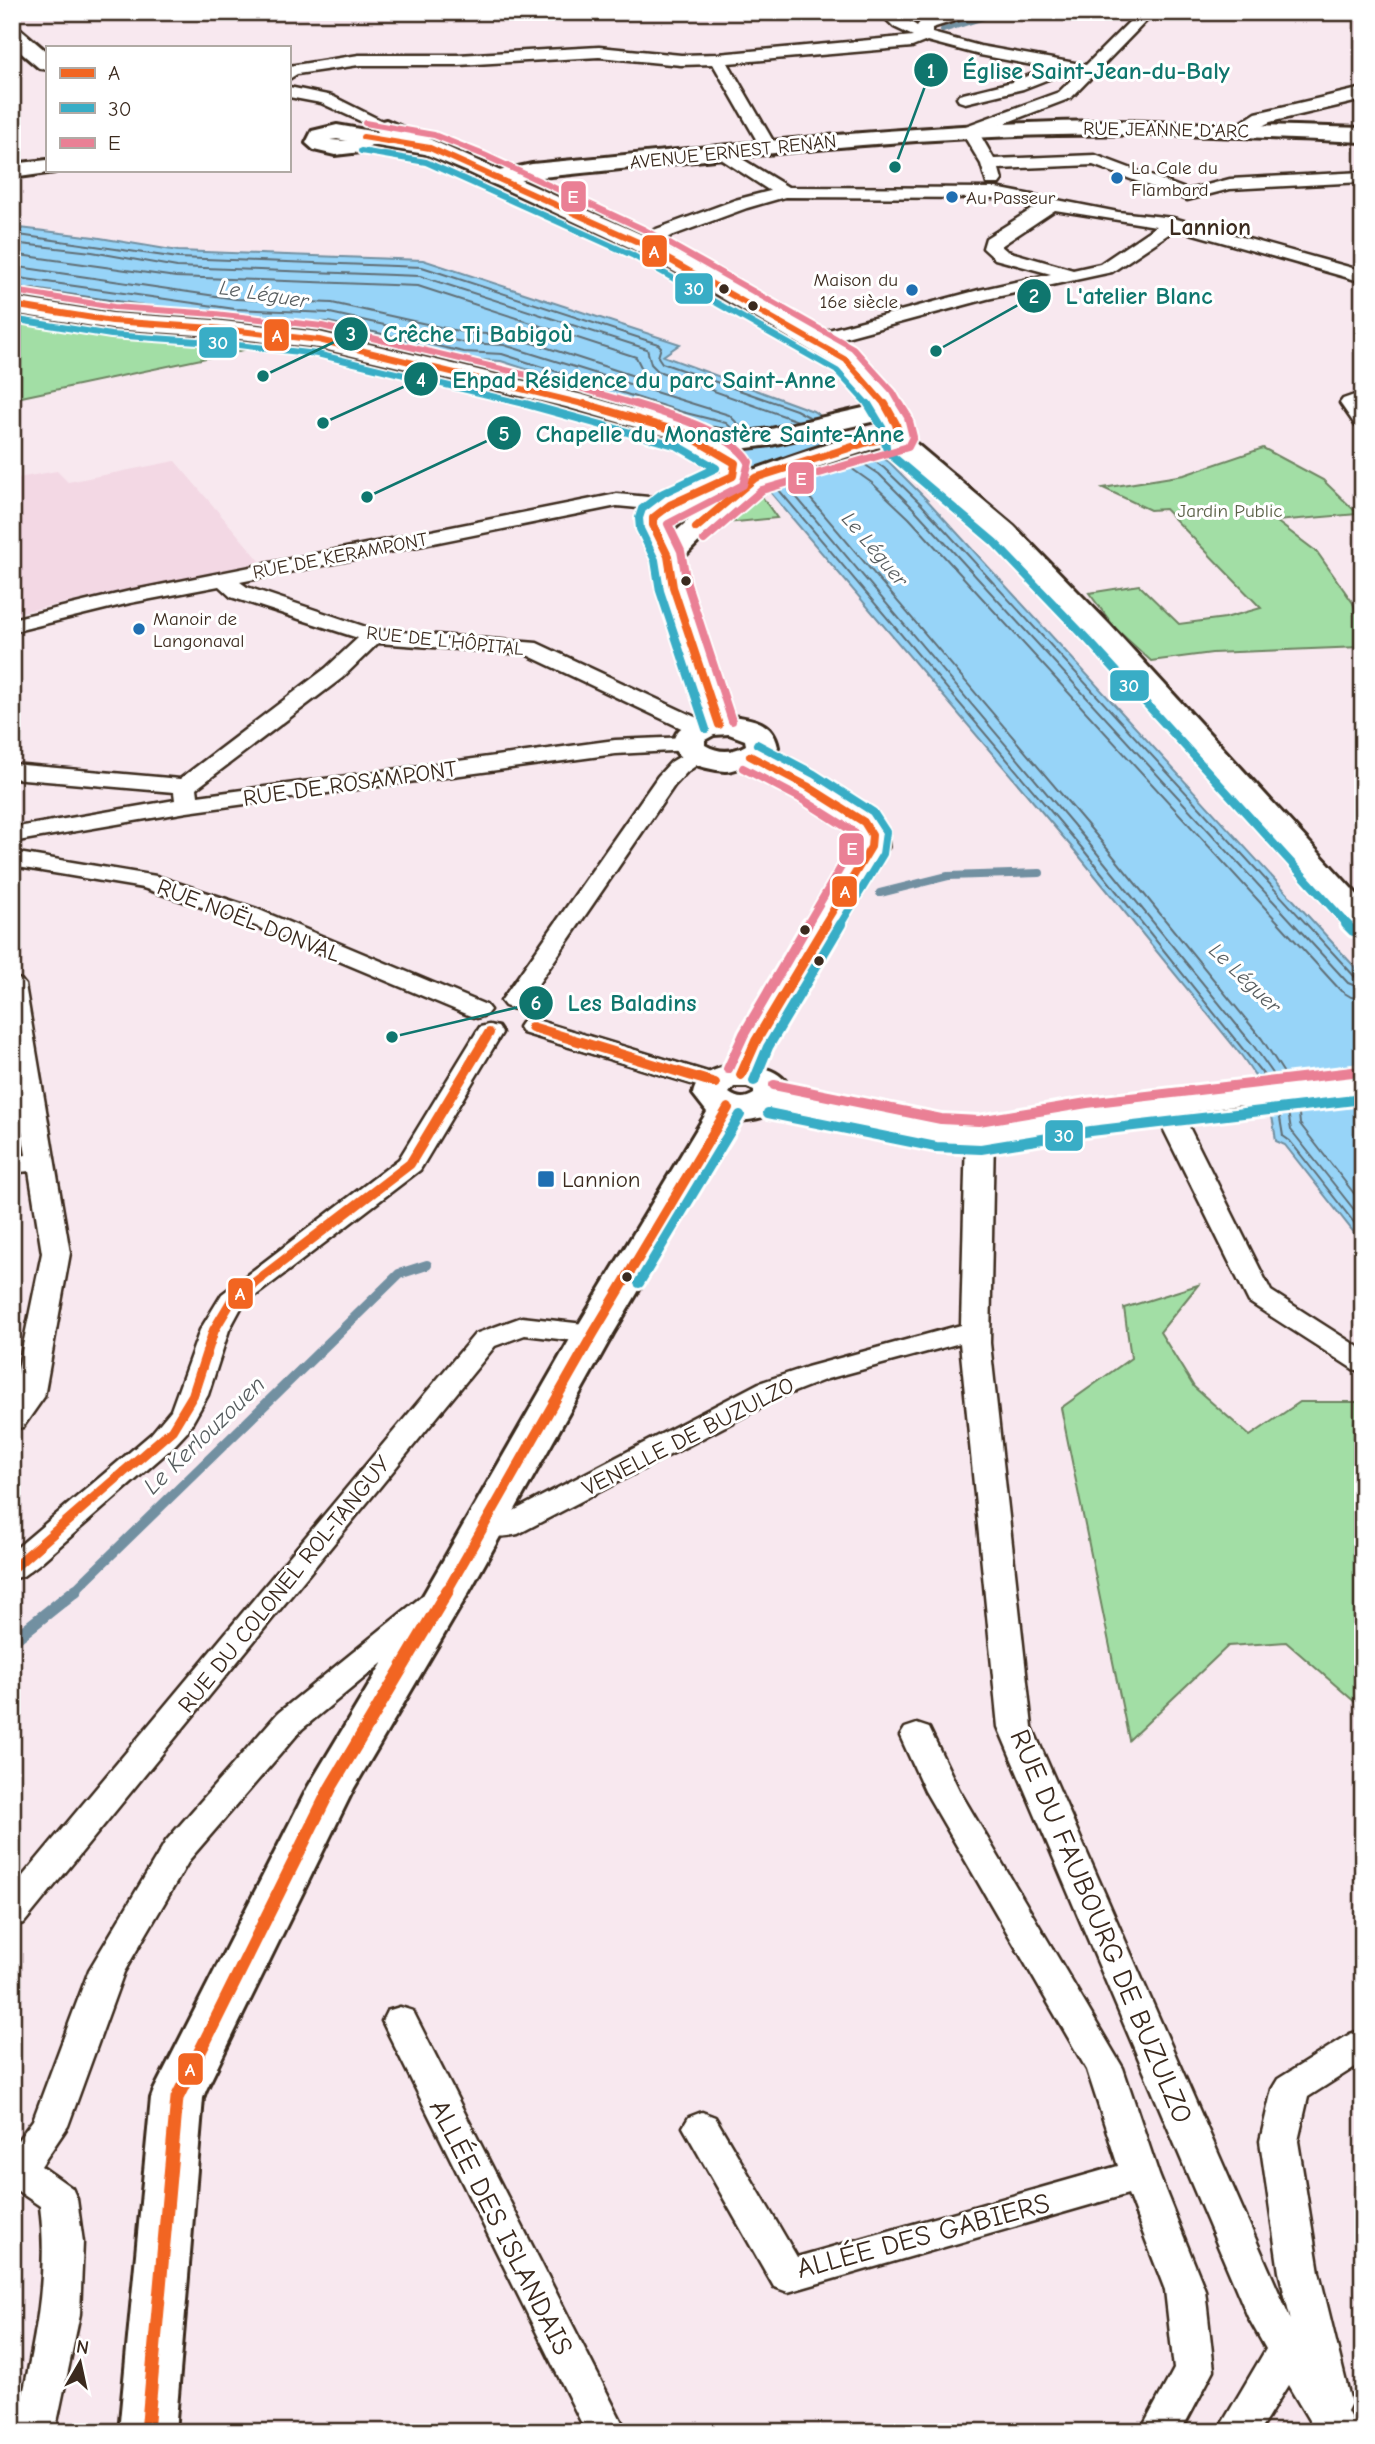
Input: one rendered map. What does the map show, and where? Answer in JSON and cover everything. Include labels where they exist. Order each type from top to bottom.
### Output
[{"type":"main road","points":[[12,34],[42,71]]},
{"type":"main road","points":[[386,127],[638,242],[846,359],[888,410],[890,440],[1004,532],[1099,631],[1363,922]]},
{"type":"main road","name":"RUE JEANNE D'ARC","points":[[969,131],[1072,127],[1241,129],[1363,135]]},
{"type":"main road","name":"AVENUE ERNEST RENAN","points":[[497,178],[532,171],[768,146],[969,131]]},
{"type":"main road","points":[[333,133],[430,148]]},
{"type":"main road","points":[[333,133],[408,152],[461,172],[497,178]]},
{"type":"main road","points":[[12,172],[46,167]]},
{"type":"main road","points":[[12,305],[112,321],[213,328],[319,340],[574,401],[732,448],[888,410]]},
{"type":"main road","points":[[668,556],[711,513],[755,478],[890,440]]},
{"type":"main road","points":[[147,2432],[177,2098],[331,1787],[485,1526],[728,1089],[871,846],[872,835],[864,822],[750,756],[762,747],[761,736],[739,726],[702,738],[668,556],[653,526],[653,518],[670,505],[733,476],[735,463],[732,448]]},
{"type":"main road","points":[[728,1089],[758,1108],[771,1099]]},
{"type":"street","points":[[886,12],[891,20],[924,37],[1088,70]]},
{"type":"street","points":[[924,37],[925,26],[968,12]]},
{"type":"street","points":[[996,193],[989,163],[969,131],[1065,95],[1148,12]]},
{"type":"street","points":[[290,70],[359,60],[458,60],[599,52],[681,60],[718,59],[912,42],[924,37]]},
{"type":"street","points":[[718,59],[768,146]]},
{"type":"street","points":[[965,98],[1017,86],[1068,66]]},
{"type":"street","points":[[295,92],[333,133],[386,127]]},
{"type":"street","points":[[1241,129],[1263,117],[1363,94]]},
{"type":"street","points":[[721,151],[784,192]]},
{"type":"street","points":[[989,163],[1095,160],[1187,195],[1230,184],[1363,177]]},
{"type":"street","points":[[638,242],[741,204],[784,192],[996,193],[1051,205],[1173,223],[1363,276]]},
{"type":"street","points":[[1051,205],[992,242],[992,248],[1001,255],[1075,276]]},
{"type":"street","points":[[813,340],[985,294],[1106,268],[1173,223]]},
{"type":"street","points":[[1357,401],[1363,422]]},
{"type":"street","name":"RUE DE KERAMPONT","points":[[12,626],[130,597],[617,500],[670,505],[711,513]]},
{"type":"street","name":"RUE DE L'HÔPITAL","points":[[223,578],[239,592],[373,636],[529,648],[702,738]]},
{"type":"street","points":[[12,771],[186,795],[334,673],[373,636]]},
{"type":"street","points":[[513,1000],[666,781],[702,738]]},
{"type":"street","name":"RUE DE ROSAMPONT","points":[[12,835],[186,795],[702,738]]},
{"type":"street","name":"RUE NOËL DONVAL","points":[[12,859],[147,881],[247,914],[483,1022]]},
{"type":"street","points":[[12,985],[56,1253],[29,1397],[12,1420]]},
{"type":"street","points":[[12,1569],[98,1497],[176,1426],[199,1386],[211,1334],[221,1313],[232,1300],[410,1164],[483,1022],[494,1001],[513,1000],[526,1003],[537,1012],[537,1022],[532,1027],[512,1035],[483,1022]]},
{"type":"street","points":[[532,1027],[728,1089]]},
{"type":"street","points":[[771,1099],[939,1133],[980,1135],[1127,1112],[1363,1085]]},
{"type":"street","points":[[1166,1108],[1259,1296],[1363,1363]]},
{"type":"street","name":"RUE DU FAUBOURG DE BUZULZO","points":[[980,1135],[975,1330],[1015,1727],[1268,2317],[1338,2431]]},
{"type":"street","points":[[12,1165],[41,1161]]},
{"type":"street","name":"RUE DU COLONEL ROL-TANGUY","points":[[12,1914],[485,1340],[522,1326],[593,1334]]},
{"type":"street","name":"VENELLE DE BUZULZO","points":[[485,1526],[507,1527],[770,1390],[817,1373],[975,1330]]},
{"type":"street","points":[[35,2432],[60,2314],[64,2242],[58,2199],[15,2171],[49,2126],[107,1970],[178,1850],[290,1721],[447,1592]]},
{"type":"street","points":[[917,1736],[948,1802],[1105,2068],[1140,2175],[1185,2290],[1194,2370],[1160,2432]]},
{"type":"street","name":"ALLÉE DES ISLANDAIS","points":[[400,2021],[607,2432]]},
{"type":"street","points":[[1338,2431],[1299,2272],[1279,2141],[1291,2089],[1363,2045]]},
{"type":"street","name":"ALLÉE DES GABIERS","points":[[702,2127],[788,2276],[1140,2175]]},
{"type":"street","points":[[1237,2432],[1288,2349]]},
{"type":"shaded area","points":[[175,461],[261,562],[12,614],[12,479],[57,471],[68,482]]},
{"type":"green space","points":[[12,316],[101,330],[268,345],[12,399]]},
{"type":"green space","name":"Jardin Public","points":[[1263,448],[1323,480],[1358,514],[1276,521],[1317,552],[1353,603],[1359,617],[1360,647],[1212,653],[1151,661],[1116,629],[1089,593],[1139,585],[1179,624],[1225,618],[1261,608],[1165,509],[1150,510],[1103,488],[1184,475]]},
{"type":"green space","points":[[758,491],[777,518],[726,523]]},
{"type":"green space","points":[[1198,1285],[1160,1332],[1194,1387],[1250,1436],[1300,1402],[1363,1402],[1363,1709],[1286,1642],[1228,1646],[1129,1740],[1061,1408],[1131,1358],[1124,1308]]},
{"type":"water","name":"Le Léguer","points":[[12,227],[178,251],[423,260],[680,344],[663,356],[813,411],[889,462],[927,500],[1363,976],[1363,1244],[1285,1145],[1276,1141],[1266,1095],[1241,1055],[1075,851],[770,492],[725,430],[501,361],[464,359],[327,328],[234,325],[12,292]]},
{"type":"waterway","points":[[943,30],[1000,12]]},
{"type":"waterway","name":"Le Kerlouzouen","points":[[880,893],[948,876],[1040,873]]},
{"type":"waterway","name":"Le Kerlouzouen","points":[[74,1591],[399,1274],[427,1265]]},
{"type":"waterway","name":"Le Kerlouzouen","points":[[12,1641],[76,1590]]},
{"type":"transit line","name":"E","points":[[365,123],[434,135],[484,155],[645,230],[853,348],[893,392],[908,417],[913,437],[908,447],[762,490],[704,540]]},
{"type":"transit line","name":"A","points":[[363,137],[430,148],[478,168],[638,242],[724,289],[846,360],[882,400],[896,424],[899,436]]},
{"type":"transit line","name":"30","points":[[361,151],[426,162],[472,181],[632,255],[717,301],[837,371],[871,408],[883,429],[886,447]]},
{"type":"transit line","name":"E","points":[[14,291],[114,307],[215,314],[322,326],[577,387],[688,420],[743,452],[749,462],[743,485],[668,524],[681,551],[687,584],[732,721]]},
{"type":"transit line","name":"A","points":[[12,305],[112,321],[213,328],[319,340],[574,401],[684,433],[735,463],[733,476],[670,505],[653,518],[653,525],[668,556],[673,587],[719,725]]},
{"type":"transit line","name":"30","points":[[12,319],[111,335],[212,342],[317,354],[570,415],[678,446],[716,468],[663,493],[642,509],[639,518],[640,529],[655,560],[660,591],[706,729]]},
{"type":"transit line","name":"A","points":[[696,528],[755,478],[871,441],[899,436]]},
{"type":"transit line","name":"30","points":[[891,455],[994,542],[1089,641],[1353,931]]},
{"type":"transit line","name":"30","points":[[754,1081],[768,1047],[883,854],[886,832],[873,812],[814,774],[757,744]]},
{"type":"transit line","name":"A","points":[[741,1075],[756,1041],[871,847],[872,835],[864,822],[807,786],[750,756]]},
{"type":"transit line","name":"E","points":[[728,1069],[744,1034],[858,838],[854,832],[800,798],[743,768]]},
{"type":"transit line","name":"A","points":[[532,1027],[715,1083]]},
{"type":"transit line","name":"A","points":[[12,1569],[172,1430],[193,1395],[214,1330],[232,1300],[410,1164],[489,1033]]},
{"type":"transit line","name":"E","points":[[774,1085],[941,1119],[979,1121],[1087,1103],[1361,1071]]},
{"type":"transit line","name":"30","points":[[768,1113],[936,1147],[981,1149],[1091,1131],[1363,1099]]},
{"type":"transit line","name":"A","points":[[147,2432],[177,2098],[180,2090],[331,1787],[447,1592],[593,1334],[728,1108]]},
{"type":"transit line","name":"30","points":[[639,1283],[740,1115]]},
{"type":"place","name":"Église Saint-Jean-du-Baly","points":[[895,167]]},
{"type":"place","name":"La Cale du Flambard","points":[[1117,178]]},
{"type":"place","name":"Au Passeur","points":[[952,197]]},
{"type":"place","name":"Maison du 16e siècle","points":[[912,290]]},
{"type":"place","name":"L'atelier Blanc","points":[[936,351]]},
{"type":"place","name":"Crêche Ti Babigoù","points":[[263,376]]},
{"type":"place","name":"Ehpad Résidence du parc Saint-Anne","points":[[323,423]]},
{"type":"place","name":"Chapelle du Monastère Sainte-Anne","points":[[367,497]]},
{"type":"place","name":"Manoir de Langonaval","points":[[139,629]]},
{"type":"place","name":"Les Baladins","points":[[392,1037]]},
{"type":"place","name":"Lannion","points":[[546,1179]]},
{"type":"district","name":"Lannion","points":[[1210,227]]}]
